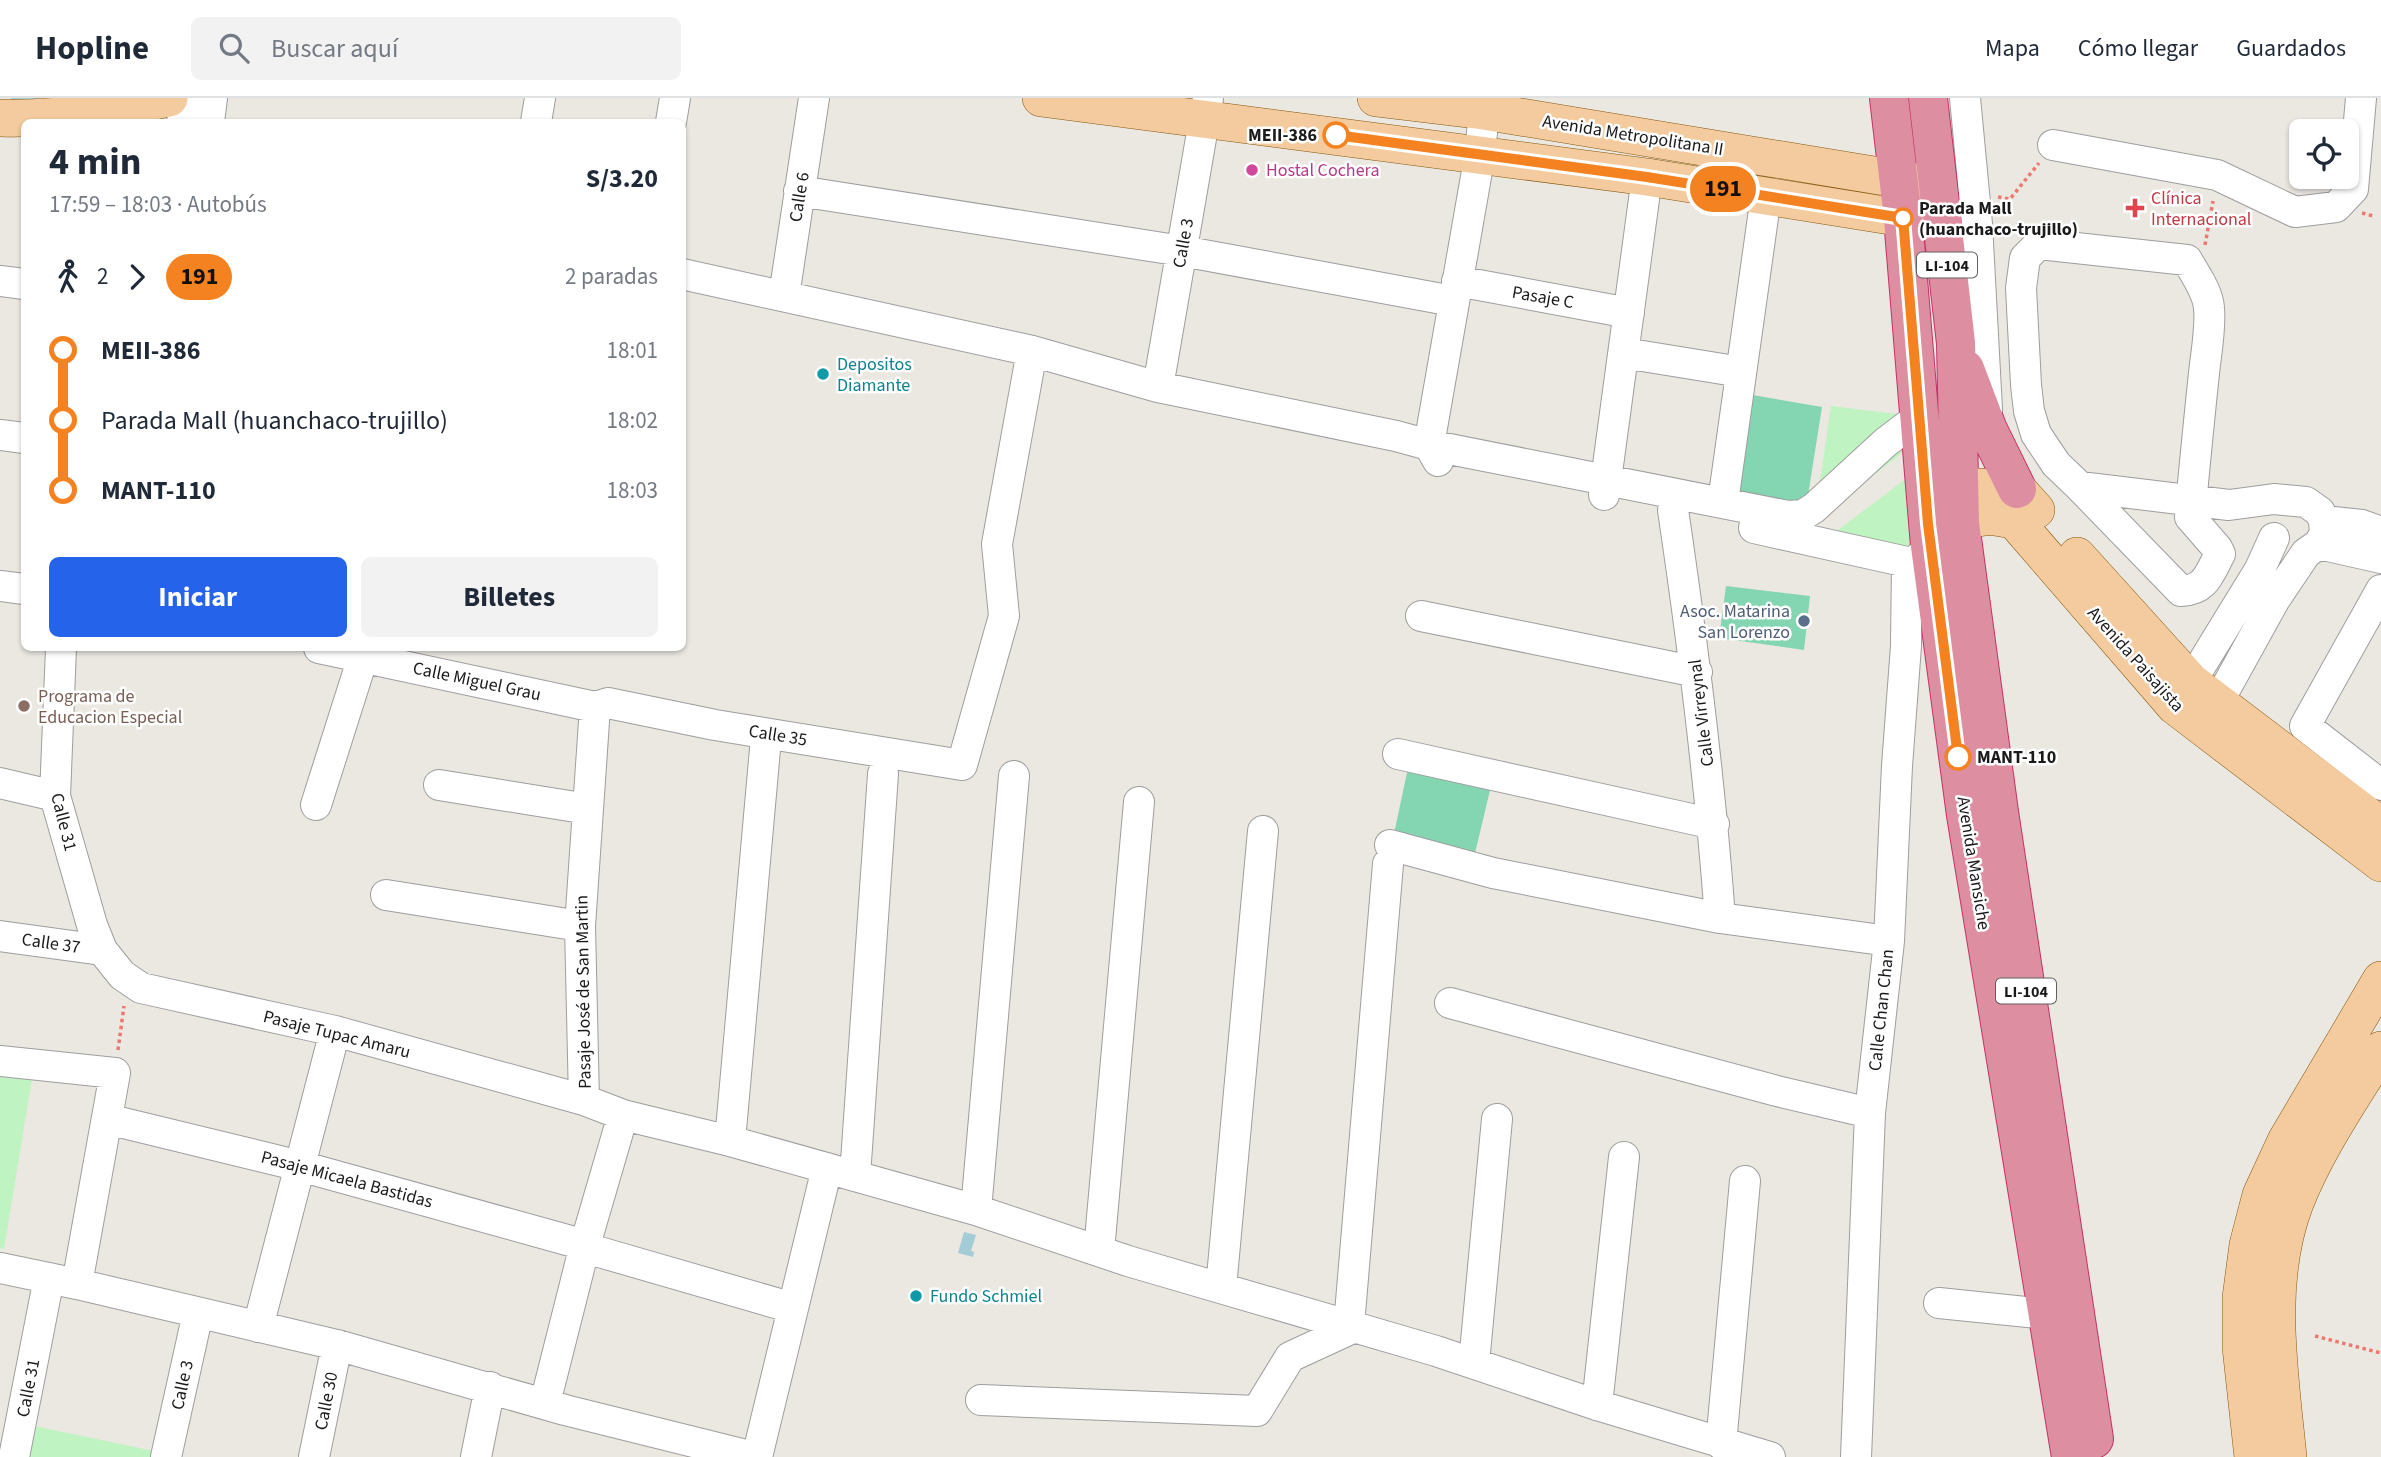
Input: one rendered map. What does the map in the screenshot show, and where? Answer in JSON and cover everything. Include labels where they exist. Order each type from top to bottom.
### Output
[{"type":"highway","name":"Avenida Mansiche","points":[[1889,98],[1903,218],[1919,418],[2068,1360],[2071,1457]]},
{"type":"highway","name":"Avenida Mansiche","points":[[1928,98],[1956,343],[1936,525]]},
{"type":"highway","points":[[1956,343],[1988,430],[2017,489]]},
{"type":"highway","name":"Avenida Mansiche","points":[[2025,1088],[2046,1314],[2068,1360],[2097,1457]]},
{"type":"main road","points":[[76,119],[118,116],[169,98]]},
{"type":"main road","points":[[1041,98],[1206,108],[1480,154],[1647,177],[1903,218],[1938,187]]},
{"type":"main road","name":"Avenida Metropolitana II","points":[[1376,98],[1484,111],[1898,178],[1938,187]]},
{"type":"main road","points":[[0,119],[21,121]]},
{"type":"main road","points":[[1936,525],[1978,487],[2017,489]]},
{"type":"main road","name":"Avenida Paisajista","points":[[2017,489],[2197,705],[2379,823]]},
{"type":"main road","name":"Avenida Paisajista","points":[[1936,525],[1985,516],[1999,516],[2015,522],[2197,705],[2381,863]]},
{"type":"main road","points":[[2253,1457],[2241,1347],[2241,1298],[2248,1245],[2261,1195],[2286,1141],[2381,980]]},
{"type":"main road","points":[[2288,1457],[2277,1349],[2277,1297],[2283,1250],[2294,1204],[2315,1160],[2381,1050]]},
{"type":"street","points":[[182,119],[185,98]]},
{"type":"street","points":[[209,119],[212,98]]},
{"type":"street","points":[[536,119],[540,98]]},
{"type":"street","points":[[672,119],[676,98]]},
{"type":"street","name":"Calle 6","points":[[784,296],[814,98]]},
{"type":"street","points":[[1965,98],[1978,224],[1988,430]]},
{"type":"street","points":[[2053,145],[2217,175],[2295,212],[2336,207],[2353,189],[2361,98]]},
{"type":"street","name":"Calle 3","points":[[1158,387],[1206,108]]},
{"type":"street","points":[[1429,445],[1480,154],[1484,111]]},
{"type":"street","points":[[1606,487],[1647,177]]},
{"type":"street","name":"Pasaje C","points":[[800,191],[1182,251],[1455,291],[1629,313]]},
{"type":"street","points":[[1723,502],[1766,196]]},
{"type":"street","points":[[2039,244],[2187,260],[2200,282],[2209,308],[2190,517],[2220,554],[2203,585],[2196,590],[2181,591],[2056,464],[2036,434],[2029,411],[2021,288],[2025,258],[2039,244]]},
{"type":"street","points":[[686,275],[1032,351],[1158,387],[1396,436],[1606,487],[1673,510],[1936,525]]},
{"type":"street","points":[[0,281],[21,284]]},
{"type":"street","name":"Calle 35","points":[[595,707],[608,703],[715,725],[962,765],[1004,616],[997,544],[1032,351]]},
{"type":"street","points":[[1624,354],[1741,372]]},
{"type":"street","points":[[1606,487],[1723,502],[1788,516],[1803,515],[1886,442],[1919,418]]},
{"type":"street","points":[[0,435],[21,438]]},
{"type":"street","points":[[2080,487],[2229,505],[2274,499],[2314,506],[2316,539],[2197,705]]},
{"type":"street","points":[[2197,705],[2260,569],[2273,532],[2276,514],[2285,505],[2297,501]]},
{"type":"street","points":[[2229,505],[2273,532],[2282,548],[2293,554],[2316,539],[2362,525],[2381,532]]},
{"type":"street","name":"Calle Virreynal","points":[[1673,510],[1697,672],[1714,824],[1720,918]]},
{"type":"street","name":"Calle Chan Chan","points":[[1856,1457],[1870,1113],[1889,941],[1906,646],[1936,525]]},
{"type":"street","points":[[2316,539],[2381,558]]},
{"type":"street","points":[[0,586],[21,589]]},
{"type":"street","points":[[2381,590],[2305,726],[2381,785]]},
{"type":"street","points":[[1421,616],[1697,672]]},
{"type":"street","name":"Calle 31","points":[[61,651],[55,796],[92,925],[102,950]]},
{"type":"street","name":"Calle Miguel Grau","points":[[334,651],[595,707]]},
{"type":"street","points":[[316,806],[363,657]]},
{"type":"street","name":"Pasaje José de San Martin","points":[[595,707],[580,926],[584,1100],[623,1115],[730,1141],[976,1210],[1099,1251],[1474,1363],[1746,1452]]},
{"type":"street","points":[[730,1141],[765,749]]},
{"type":"street","points":[[1398,754],[1714,824]]},
{"type":"street","points":[[0,1268],[337,1345],[545,1403],[756,1457],[793,1308],[841,1172],[883,774]]},
{"type":"street","points":[[976,1210],[1014,776]]},
{"type":"street","points":[[0,783],[55,796]]},
{"type":"street","points":[[439,785],[588,809]]},
{"type":"street","points":[[1099,1251],[1139,802]]},
{"type":"street","points":[[1221,1288],[1263,831]]},
{"type":"street","points":[[981,1400],[1257,1411],[1290,1357],[1352,1326],[1389,855],[1720,918],[1889,941]]},
{"type":"street","points":[[386,895],[580,926]]},
{"type":"street","name":"Calle 37","points":[[0,936],[102,950]]},
{"type":"street","name":"Pasaje Tupac Amaru","points":[[102,950],[127,978],[142,988],[335,1031],[584,1100]]},
{"type":"street","points":[[1450,1003],[1777,1091],[1870,1113]]},
{"type":"street","points":[[258,1326],[335,1031]]},
{"type":"street","points":[[0,1061],[115,1073]]},
{"type":"street","name":"Calle 31","points":[[14,1457],[107,1119],[115,1073]]},
{"type":"street","points":[[545,1403],[591,1248],[623,1115]]},
{"type":"street","name":"Pasaje Micaela Bastidas","points":[[107,1119],[300,1166],[793,1308]]},
{"type":"street","points":[[1474,1363],[1497,1119]]},
{"type":"street","points":[[1597,1405],[1624,1157]]},
{"type":"street","points":[[1745,1181],[1746,1452]]},
{"type":"street","points":[[1939,1303],[2046,1314]]},
{"type":"street","name":"Calle 3","points":[[166,1457],[198,1313]]},
{"type":"street","name":"Calle 30","points":[[314,1457],[337,1345]]},
{"type":"street","points":[[476,1457],[490,1387]]},
{"type":"path","points":[[2200,282],[2217,175]]},
{"type":"path","points":[[115,1073],[127,978]]},
{"type":"path","points":[[2315,1336],[2381,1353]]},
{"type":"green space","points":[[1741,393],[1822,407],[1806,508],[1729,497]]},
{"type":"green space","points":[[1831,406],[1905,415],[1909,448],[1836,504],[1816,509]]},
{"type":"green space","points":[[1915,472],[1919,550],[1830,536]]},
{"type":"green space","points":[[1726,586],[1810,596],[1804,650],[1719,638]]},
{"type":"green space","points":[[1409,763],[1492,782],[1475,853],[1394,834]]},
{"type":"green space","points":[[0,1073],[32,1078],[4,1249],[0,1248]]},
{"type":"green space","points":[[34,1426],[154,1451],[153,1457],[28,1457]]},
{"type":"water","points":[[964,1232],[976,1235],[971,1251],[974,1252],[973,1257],[958,1253]]},
{"type":"waterway","points":[[14,98],[36,101]]},
{"type":"bus line","name":"191","points":[[1336,135],[1647,177],[1903,218],[1928,524],[1958,757]]},
{"type":"place","name":"MEII-386","points":[[1336,135]]},
{"type":"place","name":"Hostal Cochera","points":[[1252,170]]},
{"type":"place","name":"Clínica Internacional","points":[[2135,208]]},
{"type":"place","name":"Parada Mall (huanchaco-trujillo)","points":[[1903,218]]},
{"type":"place","name":"Depositos Diamante","points":[[823,374]]},
{"type":"place","name":"Asoc. Matarina San Lorenzo","points":[[1804,621]]},
{"type":"place","name":"Programa de Educacion Especial","points":[[24,706]]},
{"type":"place","name":"MANT-110","points":[[1958,757]]},
{"type":"place","name":"Fundo Schmiel","points":[[916,1296]]}]
